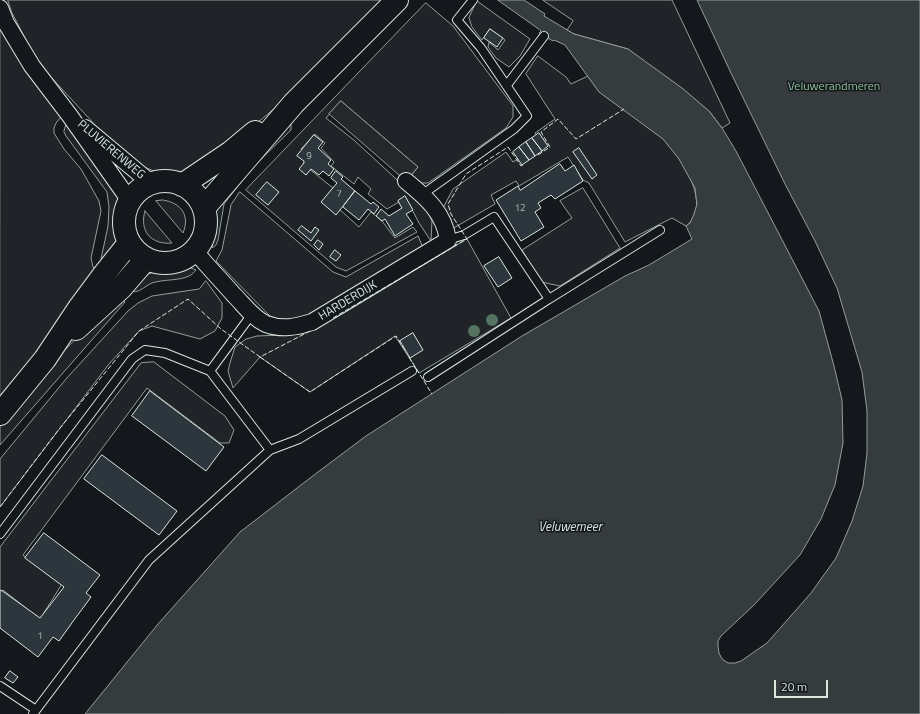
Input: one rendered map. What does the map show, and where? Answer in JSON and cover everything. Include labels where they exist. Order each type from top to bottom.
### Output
[{"type":"main road","points":[[204,208],[294,103],[397,0]]},
{"type":"main road","points":[[182,185],[231,152],[294,103]]},
{"type":"main road","points":[[161,181],[182,185],[196,195],[204,208],[206,216],[206,230],[204,237],[195,251],[181,260],[172,263],[154,262],[146,259],[135,251],[129,243],[124,227],[125,214],[130,201],[138,191],[161,181]]},
{"type":"main road","points":[[0,414],[45,358],[104,273],[129,243]]},
{"type":"main road","points":[[45,358],[121,288],[146,259]]},
{"type":"street","name":"PLUVIERENWEG","points":[[0,8],[6,23],[32,66],[70,116],[130,201]]},
{"type":"street","name":"PLUVIERENWEG","points":[[70,116],[152,184]]},
{"type":"street","points":[[406,181],[423,194],[440,215],[446,228],[448,240]]},
{"type":"street","name":"HARDERDIJK","points":[[195,251],[206,265],[252,314],[266,324],[282,328],[296,327],[312,322],[448,240]]},
{"type":"lane","points":[[423,194],[514,129],[527,116],[481,48],[457,20],[473,0]]},
{"type":"lane","points":[[507,85],[544,36]]},
{"type":"lane","points":[[448,240],[464,235],[494,218],[549,299]]},
{"type":"lane","points":[[428,377],[660,230]]},
{"type":"lane","points":[[210,371],[252,314]]},
{"type":"lane","points":[[0,534],[132,359],[145,350],[166,353],[210,371],[270,450]]},
{"type":"lane","points":[[0,686],[35,712],[148,560],[270,450],[299,438],[412,372]]},
{"type":"shaded area","points":[[8,0],[384,0],[282,102],[237,140],[188,172],[154,171],[144,167],[96,126],[38,63],[12,13]]},
{"type":"shaded area","points":[[543,0],[672,0],[730,123],[722,128],[709,111],[628,49],[574,34],[567,30],[573,21]]},
{"type":"shaded area","points":[[477,1],[530,39],[520,56],[509,67],[496,58],[488,47],[489,42],[498,50],[505,40],[490,29],[482,40],[472,27],[469,18]]},
{"type":"shaded area","points":[[426,3],[453,26],[513,106],[513,117],[506,128],[428,183],[421,183],[410,177],[418,167],[341,101],[326,118],[355,141],[407,189],[426,208],[432,221],[431,241],[419,223],[406,198],[387,209],[368,194],[371,189],[358,177],[354,184],[331,166],[334,162],[321,148],[325,143],[315,134],[301,149],[308,156],[303,164],[333,188],[326,197],[359,227],[371,212],[382,221],[395,238],[413,227],[417,232],[346,271],[336,267],[246,190]]},
{"type":"shaded area","points":[[0,16],[24,62],[61,117],[56,123],[54,133],[64,149],[81,169],[99,201],[101,211],[91,258],[93,267],[99,273],[0,397]]},
{"type":"shaded area","points":[[538,56],[566,77],[571,84],[588,76],[601,93],[646,125],[669,146],[685,168],[695,194],[697,206],[694,217],[686,226],[672,218],[625,242],[589,183],[583,180],[568,157],[519,186],[516,181],[491,195],[495,204],[452,229],[443,208],[453,189],[506,152],[513,162],[542,144],[535,133],[555,119],[526,74]]},
{"type":"shaded area","points":[[341,101],[418,167],[406,181],[329,114]]},
{"type":"shaded area","points":[[291,119],[291,130],[252,168],[224,204],[218,240],[216,245],[212,248],[215,209]]},
{"type":"shaded area","points":[[66,125],[91,155],[119,195],[119,245],[107,265],[101,259],[108,226],[109,207],[107,192],[66,136],[64,132]]},
{"type":"shaded area","points":[[583,188],[620,248],[560,286],[541,282],[522,250],[572,218],[560,201]]},
{"type":"shaded area","points":[[240,192],[333,272],[346,277],[418,236],[424,250],[323,309],[299,320],[283,322],[270,316],[216,261],[222,250],[231,205]]},
{"type":"shaded area","points":[[163,200],[175,204],[183,211],[186,221],[183,233],[156,201]]},
{"type":"shaded area","points":[[145,211],[172,243],[158,242],[148,235],[144,225]]},
{"type":"shaded area","points":[[467,239],[511,318],[419,373],[395,336],[310,392],[260,357],[233,388],[228,371],[230,363],[235,347],[246,339],[257,336],[303,334],[347,311]]},
{"type":"shaded area","points":[[184,268],[196,270],[185,278],[152,283],[136,292],[129,291],[140,278],[151,273]]},
{"type":"shaded area","points":[[206,281],[222,303],[222,318],[215,331],[200,339],[152,326],[139,331],[109,364],[0,507],[0,459],[66,379],[128,311],[138,303],[152,296],[199,289]]},
{"type":"shaded area","points":[[120,294],[125,302],[0,445],[0,426],[61,354]]},
{"type":"shaded area","points":[[154,362],[225,416],[234,430],[229,443],[220,443],[147,388],[23,555],[62,584],[40,619],[3,590],[0,593],[0,547],[141,363]]},
{"type":"water","name":"Veluwemeer","points":[[498,0],[524,0],[545,14],[544,16],[574,34],[628,49],[682,88],[709,111],[722,128],[736,151],[819,311],[842,400],[843,443],[835,485],[821,519],[800,555],[754,605],[721,636],[718,641],[719,653],[722,659],[728,663],[735,663],[741,661],[767,643],[811,593],[836,558],[852,521],[863,486],[867,453],[867,411],[862,372],[837,288],[730,71],[697,0],[920,0],[920,714],[85,714],[158,624],[240,532],[366,436],[522,336],[625,276],[649,265],[692,239],[686,226],[690,223],[697,204],[695,188],[679,159],[663,139],[599,92],[565,45],[554,40],[553,41],[539,33],[541,31],[540,30]]},
{"type":"building","points":[[490,29],[503,38],[497,47],[484,38]]},
{"type":"building","points":[[539,133],[548,146],[542,151],[532,138]]},
{"type":"building","points":[[314,135],[323,142],[318,148],[331,160],[328,164],[334,169],[329,176],[323,171],[319,175],[311,169],[306,175],[299,169],[304,161],[297,156]]},
{"type":"building","points":[[532,138],[542,151],[535,156],[526,142]]},
{"type":"building","points":[[526,142],[535,156],[529,160],[519,147]]},
{"type":"building","points":[[519,147],[529,160],[522,165],[513,152]]},
{"type":"building","points":[[579,148],[597,175],[592,179],[573,152]]},
{"type":"building","points":[[560,164],[565,171],[574,165],[583,181],[555,199],[551,195],[538,203],[541,208],[535,212],[544,227],[521,241],[496,200],[518,186],[520,190]]},
{"type":"building","points":[[336,171],[343,177],[341,179],[355,191],[336,215],[321,202],[337,183],[331,178]]},
{"type":"building","points":[[267,182],[279,192],[268,205],[256,195]]},
{"type":"building","points":[[355,191],[371,204],[373,202],[379,207],[374,214],[368,209],[359,220],[343,207]]},
{"type":"building","points":[[405,196],[413,210],[406,214],[413,224],[395,236],[385,219],[382,221],[376,216],[381,209],[389,216],[402,208],[398,201]]},
{"type":"building","points":[[302,226],[311,233],[315,227],[319,230],[311,241],[298,230]]},
{"type":"building","points":[[318,240],[323,244],[319,250],[314,245]]},
{"type":"building","points":[[335,250],[341,255],[336,261],[330,257]]},
{"type":"building","points":[[499,257],[512,278],[498,287],[484,266]]},
{"type":"building","points":[[413,333],[423,350],[410,358],[400,341]]},
{"type":"building","points":[[150,391],[224,447],[206,471],[132,416]]},
{"type":"building","points":[[102,455],[177,511],[159,535],[84,479]]},
{"type":"building","points":[[44,533],[100,575],[86,593],[91,597],[59,641],[53,637],[38,657],[0,628],[0,592],[1,590],[40,618],[64,587],[25,558]]},
{"type":"building","points":[[10,671],[18,677],[13,683],[5,678]]},
{"type":"fence","points":[[538,155],[550,147],[541,132],[558,119],[576,139],[624,109]]},
{"type":"fence","points":[[333,318],[467,239],[451,214],[448,204],[466,174],[508,147],[521,166],[524,164]]},
{"type":"fence","points":[[0,507],[56,433],[139,331],[188,299],[221,329],[260,357],[310,331]]},
{"type":"fence","points":[[260,357],[310,392],[396,336],[405,350]]},
{"type":"fence","points":[[409,357],[432,394]]},
{"type":"park label","name":"Veluwerandmeren","points":[[834,87]]}]
